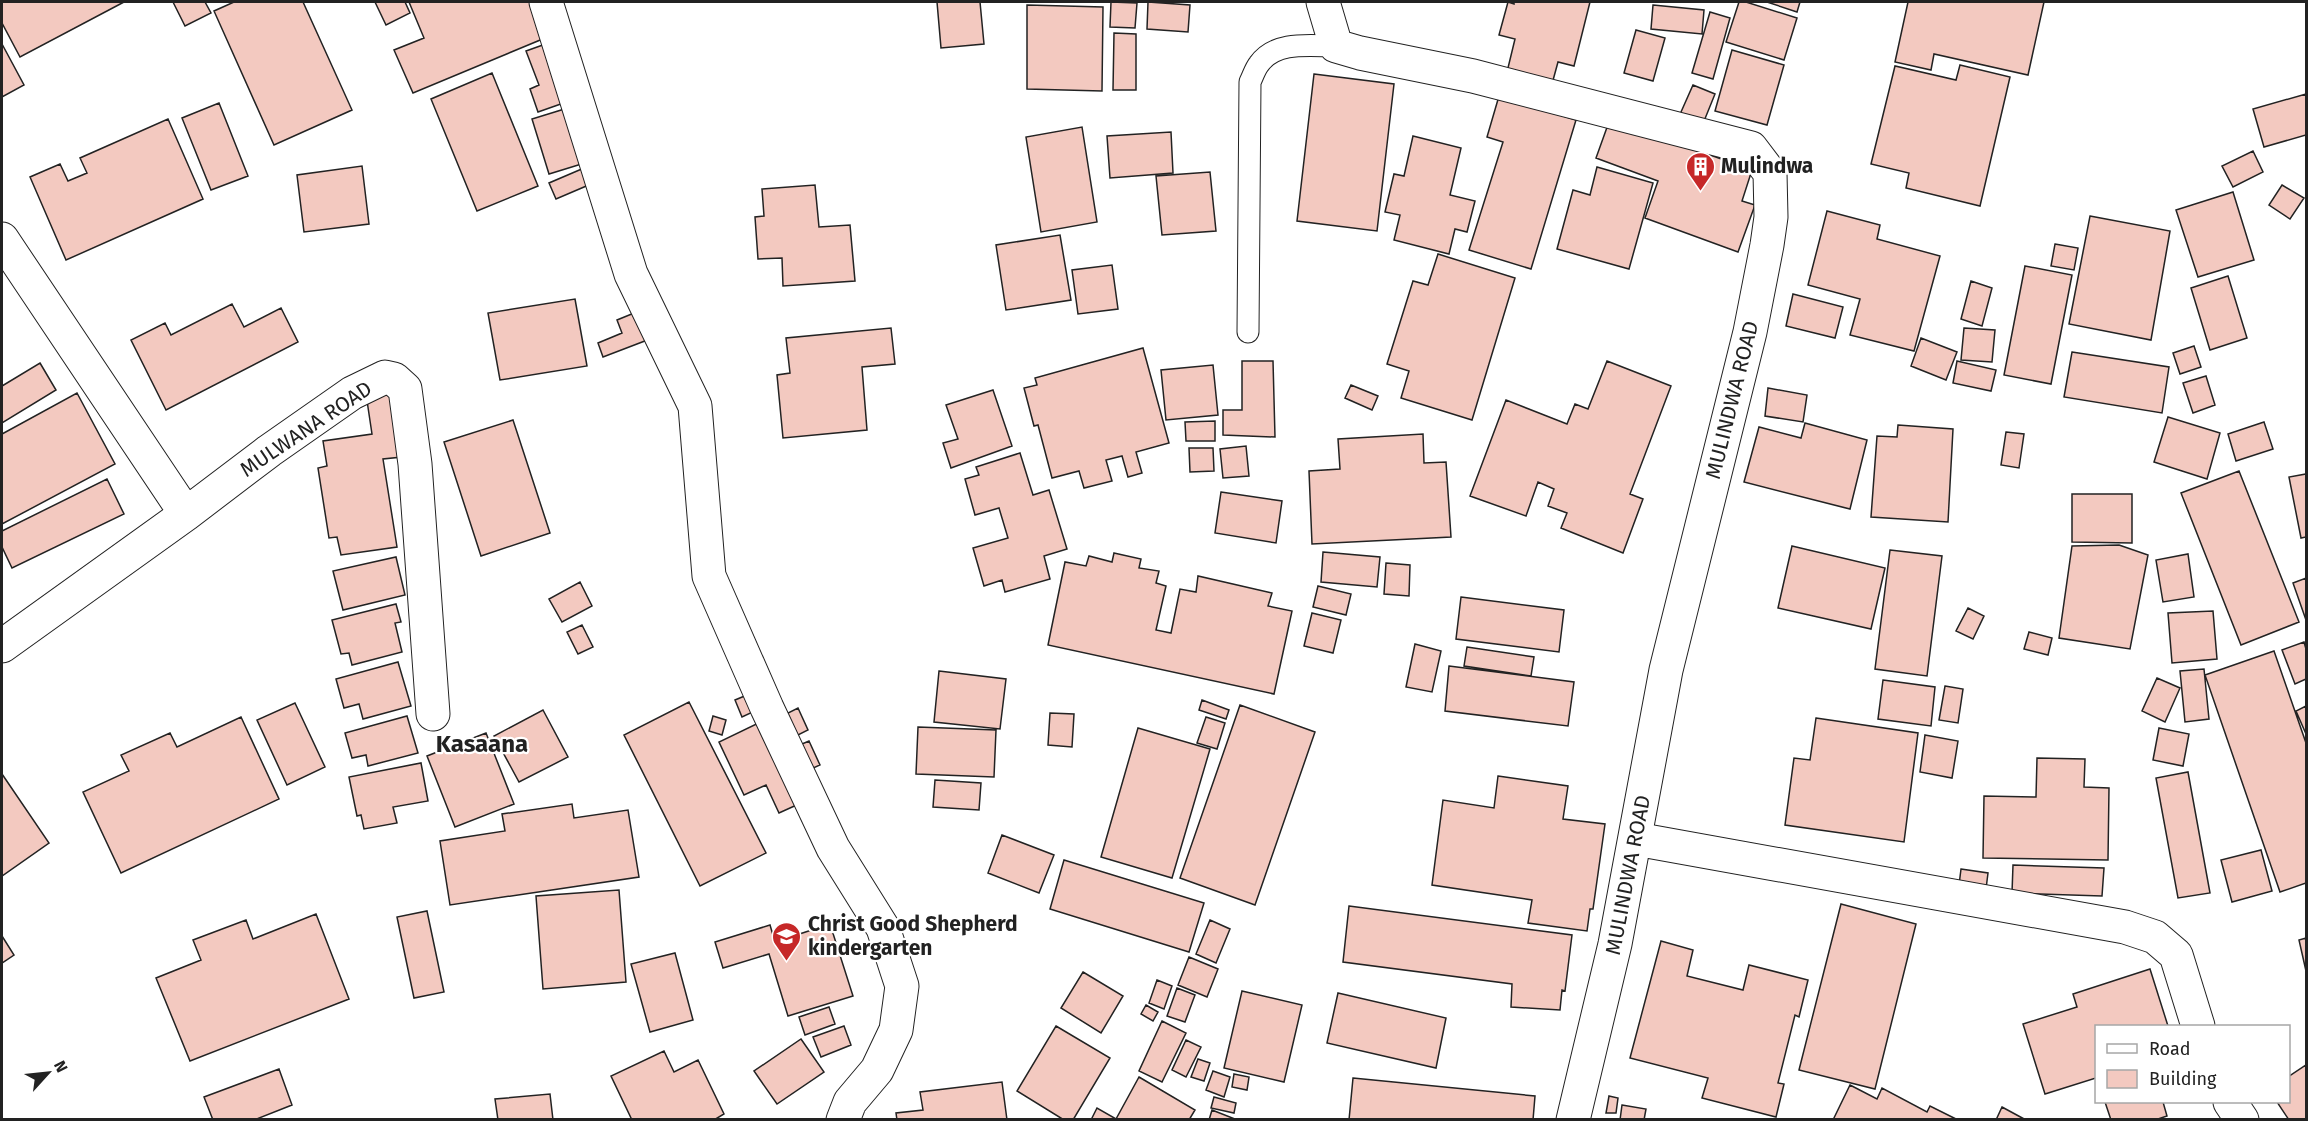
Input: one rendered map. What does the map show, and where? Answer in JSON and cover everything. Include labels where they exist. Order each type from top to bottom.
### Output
[{"type":"street","points":[[546,2],[632,274],[695,406],[709,576],[767,708],[833,848],[883,928],[902,986],[896,1030],[877,1070],[849,1102],[843,1119]]},
{"type":"street","points":[[1323,2],[1336,46]]},
{"type":"street","name":"MULINDWA ROAD","points":[[1336,46],[1473,76],[1751,148],[1770,173],[1771,217],[1750,333],[1666,670],[1615,944],[1572,1119]]},
{"type":"street","points":[[2,239],[186,514]]},
{"type":"street","name":"MULWANA ROAD","points":[[2,646],[186,514],[269,451],[352,393],[385,377],[394,379],[405,389],[415,464],[433,714]]},
{"type":"street","points":[[1636,839],[2126,927],[2155,937],[2176,956],[2198,1025]]},
{"type":"street","points":[[2231,1103],[2242,1119]]},
{"type":"lane","points":[[1248,332],[1250,82],[1259,64],[1273,51],[1293,46],[1336,46]]},
{"type":"building","points":[[2,2],[124,2],[20,57],[2,23]]},
{"type":"building","points":[[173,2],[205,2],[211,13],[185,26]]},
{"type":"building","points":[[234,2],[303,2],[352,110],[274,145],[214,11]]},
{"type":"building","points":[[375,2],[405,2],[410,13],[386,25]]},
{"type":"building","points":[[409,2],[530,2],[545,38],[413,93],[394,50],[424,38]]},
{"type":"building","points":[[937,2],[980,2],[984,44],[941,48]]},
{"type":"building","points":[[1111,2],[1137,3],[1135,28],[1110,27]]},
{"type":"building","points":[[1148,2],[1190,5],[1188,32],[1147,29]]},
{"type":"building","points":[[1508,2],[1514,4],[1514,2],[1590,2],[1574,66],[1558,62],[1552,84],[1507,72],[1515,39],[1499,35]]},
{"type":"building","points":[[1739,2],[1746,2],[1797,18],[1784,60],[1726,42]]},
{"type":"building","points":[[1767,2],[1800,2],[1797,12]]},
{"type":"building","points":[[1908,2],[2044,2],[2028,75],[1934,54],[1931,70],[1895,62]]},
{"type":"building","points":[[1027,5],[1103,7],[1102,91],[1027,89]]},
{"type":"building","points":[[1653,5],[1704,10],[1702,34],[1651,29]]},
{"type":"building","points":[[1710,12],[1730,18],[1713,79],[1692,73]]},
{"type":"building","points":[[1636,30],[1665,38],[1653,81],[1624,73]]},
{"type":"building","points":[[1114,33],[1136,34],[1136,90],[1113,90]]},
{"type":"building","points":[[554,41],[575,99],[538,112],[530,89],[539,85],[526,51]]},
{"type":"building","points":[[2,44],[24,85],[2,97]]},
{"type":"building","points":[[1732,50],[1784,65],[1767,125],[1715,111]]},
{"type":"building","points":[[1960,65],[2010,77],[1980,206],[1906,188],[1909,173],[1871,164],[1895,66],[1956,80]]},
{"type":"building","points":[[492,73],[538,186],[477,211],[431,99]]},
{"type":"building","points":[[1314,74],[1394,84],[1377,231],[1297,221]]},
{"type":"building","points":[[1693,85],[1715,94],[1700,131],[1677,121]]},
{"type":"building","points":[[2306,94],[2306,135],[2264,147],[2253,109]]},
{"type":"building","points":[[1499,96],[1576,120],[1531,269],[1469,250],[1503,142],[1487,137]]},
{"type":"building","points":[[219,103],[248,176],[211,190],[182,118]]},
{"type":"building","points":[[571,107],[588,162],[549,174],[532,119]]},
{"type":"building","points":[[168,119],[203,199],[66,260],[30,177],[60,164],[68,181],[87,173],[80,158]]},
{"type":"building","name":"Mulindwa","points":[[1610,119],[1752,170],[1742,201],[1755,205],[1738,252],[1645,218],[1658,181],[1596,158]]},
{"type":"building","points":[[1082,127],[1097,222],[1041,232],[1026,137]]},
{"type":"building","points":[[1171,132],[1173,173],[1110,178],[1107,136]]},
{"type":"building","points":[[1413,136],[1461,148],[1450,195],[1475,201],[1467,232],[1455,229],[1449,254],[1394,240],[1400,215],[1385,212],[1394,174],[1404,176]]},
{"type":"building","points":[[2253,151],[2263,172],[2233,187],[2222,166]]},
{"type":"building","points":[[591,165],[598,181],[556,199],[549,183]]},
{"type":"building","points":[[362,166],[369,224],[304,232],[297,175]]},
{"type":"building","points":[[1597,167],[1653,183],[1629,269],[1557,249],[1573,190],[1590,195]]},
{"type":"building","points":[[1210,172],[1216,231],[1162,235],[1156,176]]},
{"type":"building","points":[[815,185],[819,227],[850,225],[855,281],[783,286],[782,258],[758,259],[755,217],[764,216],[762,189]]},
{"type":"building","points":[[2282,185],[2304,198],[2290,219],[2269,205]]},
{"type":"building","points":[[2233,192],[2254,260],[2198,277],[2176,210]]},
{"type":"building","points":[[1827,211],[1880,225],[1877,239],[1940,256],[1914,351],[1850,335],[1860,299],[1808,285]]},
{"type":"building","points":[[2090,216],[2170,231],[2151,340],[2069,324]]},
{"type":"building","points":[[1060,235],[1071,300],[1006,310],[996,245]]},
{"type":"building","points":[[2055,244],[2078,248],[2074,270],[2051,266]]},
{"type":"building","points":[[1438,254],[1515,278],[1472,420],[1401,398],[1409,371],[1387,364],[1413,281],[1428,285]]},
{"type":"building","points":[[1112,265],[1118,309],[1078,314],[1072,270]]},
{"type":"building","points":[[2025,266],[2072,275],[2051,384],[2004,375]]},
{"type":"building","points":[[2228,276],[2247,338],[2210,350],[2191,288]]},
{"type":"building","points":[[1971,281],[1992,288],[1982,326],[1961,319]]},
{"type":"building","points":[[1793,294],[1843,307],[1835,338],[1786,326]]},
{"type":"building","points":[[575,299],[587,366],[500,380],[488,313]]},
{"type":"building","points":[[232,304],[244,327],[281,308],[298,342],[166,410],[131,340],[165,323],[171,335]]},
{"type":"building","points":[[639,311],[650,339],[603,357],[598,343],[622,333],[617,320]]},
{"type":"building","points":[[891,328],[895,364],[862,367],[867,430],[783,438],[777,375],[790,373],[786,338]]},
{"type":"building","points":[[1964,328],[1995,330],[1992,362],[1961,360]]},
{"type":"building","points":[[1921,338],[1957,352],[1946,380],[1911,366]]},
{"type":"building","points":[[2194,346],[2201,367],[2180,374],[2173,353]]},
{"type":"building","points":[[1143,348],[1169,443],[1136,452],[1142,473],[1128,477],[1122,456],[1106,460],[1112,481],[1084,488],[1079,471],[1052,478],[1038,425],[1034,426],[1024,388],[1037,385],[1035,378]]},
{"type":"building","points":[[2072,352],[2169,367],[2162,413],[2064,397]]},
{"type":"building","points":[[1242,361],[1273,361],[1275,437],[1223,435],[1223,410],[1242,410]]},
{"type":"building","points":[[1607,361],[1671,386],[1630,494],[1643,499],[1623,553],[1561,528],[1567,513],[1548,506],[1554,489],[1538,482],[1526,516],[1470,496],[1506,400],[1567,424],[1575,404],[1588,409]]},
{"type":"building","points":[[1957,361],[1996,370],[1991,391],[1953,383]]},
{"type":"building","points":[[40,363],[56,390],[2,423],[2,386]]},
{"type":"building","points":[[1213,365],[1218,415],[1166,420],[1161,370]]},
{"type":"building","points":[[2206,376],[2215,405],[2193,413],[2183,383]]},
{"type":"building","points":[[1351,385],[1378,396],[1372,410],[1345,398]]},
{"type":"building","points":[[1768,388],[1807,395],[1803,422],[1765,416]]},
{"type":"building","points":[[993,390],[1012,446],[951,468],[943,443],[958,439],[946,405]]},
{"type":"building","points":[[392,391],[402,457],[383,459],[397,547],[341,555],[337,537],[329,538],[318,468],[327,466],[323,441],[372,434],[366,394]]},
{"type":"building","points":[[77,393],[115,464],[2,524],[2,434]]},
{"type":"building","points":[[2168,417],[2220,433],[2207,479],[2154,462]]},
{"type":"building","points":[[513,420],[550,533],[481,556],[444,442]]},
{"type":"building","points":[[1215,421],[1215,441],[1186,441],[1185,422]]},
{"type":"building","points":[[2264,422],[2273,449],[2236,461],[2228,434]]},
{"type":"building","points":[[1805,423],[1867,440],[1850,509],[1744,482],[1759,427],[1801,438]]},
{"type":"building","points":[[1898,425],[1953,429],[1948,522],[1871,517],[1877,436],[1897,437]]},
{"type":"building","points":[[2006,432],[2024,434],[2019,468],[2001,465]]},
{"type":"building","points":[[1423,434],[1424,463],[1446,462],[1451,537],[1312,544],[1309,471],[1340,469],[1338,439]]},
{"type":"building","points":[[1246,446],[1249,476],[1223,478],[1220,449]]},
{"type":"building","points":[[1189,448],[1213,448],[1214,471],[1190,472]]},
{"type":"building","points":[[1020,453],[1033,495],[1049,490],[1067,549],[1044,556],[1050,579],[1005,592],[1002,580],[984,586],[973,548],[1008,538],[999,508],[975,515],[965,479],[979,475],[976,467]]},
{"type":"building","points":[[2239,471],[2299,622],[2241,645],[2181,493]]},
{"type":"building","points":[[2306,474],[2306,537],[2301,538],[2289,477]]},
{"type":"building","points":[[107,479],[124,514],[12,568],[2,547],[2,531]]},
{"type":"building","points":[[1221,492],[1282,501],[1276,543],[1215,533]]},
{"type":"building","points":[[2072,494],[2132,494],[2132,543],[2072,542]]},
{"type":"building","points":[[2119,545],[2148,555],[2130,649],[2059,638],[2072,546]]},
{"type":"building","points":[[1792,546],[1885,568],[1871,629],[1778,608]]},
{"type":"building","points":[[1890,550],[1942,556],[1927,676],[1875,669]]},
{"type":"building","points":[[1323,552],[1380,557],[1377,587],[1321,582]]},
{"type":"building","points":[[1114,553],[1141,559],[1139,568],[1159,571],[1156,583],[1166,586],[1156,630],[1171,633],[1180,589],[1196,592],[1198,576],[1272,593],[1268,606],[1292,611],[1274,694],[1048,645],[1065,562],[1086,566],[1089,556],[1112,562]]},
{"type":"building","points":[[2188,554],[2194,597],[2163,602],[2156,560]]},
{"type":"building","points":[[396,557],[405,595],[343,610],[333,571]]},
{"type":"building","points":[[1386,563],[1410,565],[1409,596],[1384,594]]},
{"type":"building","points":[[2306,578],[2306,620],[2293,583]]},
{"type":"building","points":[[580,582],[592,606],[562,622],[549,599]]},
{"type":"building","points":[[1318,586],[1351,594],[1346,615],[1313,607]]},
{"type":"building","points":[[1461,597],[1564,610],[1559,652],[1456,639]]},
{"type":"building","points":[[396,604],[401,622],[395,623],[402,652],[352,665],[349,653],[341,654],[332,620]]},
{"type":"building","points":[[1968,608],[1984,616],[1973,639],[1956,631]]},
{"type":"building","points":[[2213,611],[2217,659],[2172,663],[2168,613]]},
{"type":"building","points":[[1312,613],[1341,620],[1333,653],[1304,646]]},
{"type":"building","points":[[582,625],[593,647],[578,654],[567,632]]},
{"type":"building","points":[[2029,632],[2052,638],[2048,655],[2024,649]]},
{"type":"building","points":[[2304,642],[2306,679],[2295,684],[2282,650]]},
{"type":"building","points":[[1415,644],[1441,651],[1432,692],[1406,687]]},
{"type":"building","points":[[1467,647],[1534,657],[1531,676],[1464,666]]},
{"type":"building","points":[[2274,651],[2306,743],[2306,883],[2280,892],[2205,675]]},
{"type":"building","points":[[398,662],[411,706],[363,719],[359,704],[344,708],[336,679]]},
{"type":"building","points":[[1449,666],[1574,682],[1568,726],[1445,711]]},
{"type":"building","points":[[2204,669],[2209,719],[2185,722],[2180,671]]},
{"type":"building","points":[[939,671],[1006,679],[1000,729],[934,722]]},
{"type":"building","points":[[2157,678],[2180,688],[2165,722],[2142,711]]},
{"type":"building","points":[[1883,680],[1935,687],[1931,726],[1878,719]]},
{"type":"building","points":[[1945,686],[1963,689],[1958,723],[1939,720]]},
{"type":"building","points":[[747,695],[755,711],[742,717],[735,700]]},
{"type":"building","points":[[1202,700],[1229,710],[1226,719],[1199,710]]},
{"type":"building","points":[[689,702],[766,853],[700,886],[624,735]]},
{"type":"building","points":[[295,703],[325,767],[287,785],[257,720]]},
{"type":"building","points":[[1240,705],[1315,732],[1255,905],[1180,878]]},
{"type":"building","points":[[2306,706],[2306,734],[2296,711]]},
{"type":"building","points":[[798,708],[808,730],[790,739],[780,717]]},
{"type":"building","points":[[543,710],[568,757],[519,782],[494,736]]},
{"type":"building","points":[[1050,713],[1074,714],[1072,747],[1048,745]]},
{"type":"building","points":[[407,716],[418,753],[368,766],[366,755],[352,758],[345,733]]},
{"type":"building","points":[[713,716],[726,720],[722,735],[709,731]]},
{"type":"building","points":[[241,717],[279,799],[121,873],[83,792],[129,771],[121,755],[170,733],[177,747]]},
{"type":"building","points":[[1206,717],[1225,723],[1217,749],[1197,743]]},
{"type":"building","points":[[769,718],[801,803],[779,813],[766,785],[744,795],[719,742]]},
{"type":"building","points":[[1816,718],[1918,733],[1904,842],[1785,825],[1794,758],[1810,760]]},
{"type":"building","points":[[918,727],[996,730],[994,777],[916,774]]},
{"type":"building","points":[[1138,728],[1210,749],[1172,878],[1101,857]]},
{"type":"building","points":[[2159,728],[2189,734],[2183,766],[2153,760]]},
{"type":"building","points":[[486,733],[514,804],[455,827],[427,756]]},
{"type":"building","points":[[1925,735],[1958,741],[1952,778],[1920,772]]},
{"type":"building","points":[[809,741],[820,765],[798,775],[788,750]]},
{"type":"building","points":[[2037,758],[2085,759],[2084,787],[2109,788],[2108,860],[1983,858],[1984,796],[2036,797]]},
{"type":"building","points":[[421,763],[428,801],[393,807],[397,823],[364,829],[361,815],[357,816],[349,777]]},
{"type":"building","points":[[2188,772],[2210,893],[2178,898],[2156,778]]},
{"type":"building","points":[[2,774],[49,843],[2,876]]},
{"type":"building","points":[[1498,776],[1568,786],[1563,819],[1605,824],[1593,909],[1590,909],[1587,931],[1528,923],[1532,900],[1432,885],[1443,800],[1494,808]]},
{"type":"building","points":[[935,780],[981,783],[979,810],[933,807]]},
{"type":"building","points":[[572,804],[574,818],[628,810],[639,877],[450,905],[440,841],[505,831],[502,814]]},
{"type":"building","points":[[1002,835],[1054,855],[1039,893],[988,873]]},
{"type":"building","points":[[2261,850],[2272,891],[2232,902],[2221,860]]},
{"type":"building","points":[[1064,860],[1204,903],[1189,952],[1050,909]]},
{"type":"building","points":[[2013,865],[2104,868],[2102,896],[2012,893]]},
{"type":"building","points":[[1961,869],[1988,873],[1986,889],[1959,885]]},
{"type":"building","points":[[619,890],[626,982],[543,989],[536,896]]},
{"type":"building","points":[[1841,904],[1916,924],[1875,1089],[1799,1070]]},
{"type":"building","points":[[1349,906],[1572,935],[1565,991],[1562,990],[1560,1010],[1511,1007],[1512,984],[1343,962]]},
{"type":"building","points":[[427,911],[444,992],[414,998],[397,917]]},
{"type":"building","points":[[316,914],[349,999],[190,1061],[156,978],[201,960],[193,940],[246,920],[253,939]]},
{"type":"building","points":[[1210,920],[1230,929],[1216,963],[1196,954]]},
{"type":"building","points":[[830,924],[853,996],[788,1016],[769,954],[723,968],[715,942],[770,925],[775,942]]},
{"type":"building","points":[[2,936],[14,955],[2,963]]},
{"type":"building","points":[[2306,938],[2306,971],[2299,940]]},
{"type":"building","points":[[1661,941],[1693,950],[1687,976],[1743,990],[1749,965],[1808,980],[1799,1017],[1795,1015],[1778,1083],[1784,1084],[1776,1117],[1702,1098],[1708,1078],[1630,1058]]},
{"type":"building","points":[[675,953],[693,1020],[650,1032],[631,964]]},
{"type":"building","points":[[1189,957],[1218,969],[1207,997],[1178,985]]},
{"type":"building","points":[[2150,969],[2168,1025],[2095,1025],[2095,1078],[2045,1094],[2023,1024],[2077,1007],[2073,994]]},
{"type":"building","points":[[1083,972],[1123,996],[1101,1033],[1061,1008]]},
{"type":"building","points":[[1157,980],[1172,986],[1164,1009],[1149,1003]]},
{"type":"building","points":[[1177,988],[1195,995],[1185,1022],[1167,1016]]},
{"type":"building","points":[[1242,991],[1302,1005],[1284,1082],[1224,1068]]},
{"type":"building","points":[[1338,993],[1446,1018],[1436,1068],[1327,1043]]},
{"type":"building","points":[[1146,1005],[1158,1012],[1153,1021],[1141,1014]]},
{"type":"building","points":[[829,1007],[835,1024],[805,1035],[799,1017]]},
{"type":"building","points":[[1162,1021],[1186,1033],[1162,1082],[1139,1071]]},
{"type":"building","points":[[844,1026],[851,1045],[821,1057],[813,1037]]},
{"type":"building","points":[[1056,1026],[1110,1058],[1073,1120],[1064,1120],[1017,1091]]},
{"type":"building","points":[[801,1039],[824,1072],[777,1104],[754,1071]]},
{"type":"building","points":[[1186,1040],[1201,1047],[1186,1077],[1172,1070]]},
{"type":"building","points":[[664,1051],[674,1072],[698,1060],[724,1114],[714,1120],[632,1120],[611,1076]]},
{"type":"building","points":[[1198,1059],[1210,1063],[1204,1081],[1191,1077]]},
{"type":"building","points":[[2306,1065],[2306,1120],[2289,1120],[2278,1103],[2290,1103],[2290,1076]]},
{"type":"building","points":[[279,1069],[292,1105],[254,1120],[213,1120],[204,1097]]},
{"type":"building","points":[[1213,1071],[1230,1077],[1224,1097],[1206,1090]]},
{"type":"building","points":[[1234,1074],[1249,1077],[1247,1090],[1232,1087]]},
{"type":"building","points":[[1139,1077],[1195,1110],[1189,1120],[1091,1120],[1097,1108],[1116,1119]]},
{"type":"building","points":[[1353,1078],[1535,1096],[1533,1120],[1349,1120]]},
{"type":"building","points":[[1002,1082],[1007,1120],[897,1120],[896,1113],[923,1110],[920,1092]]},
{"type":"building","points":[[1850,1085],[1877,1099],[1882,1088],[1927,1112],[1930,1106],[1958,1120],[1833,1120]]},
{"type":"building","points":[[550,1094],[553,1120],[498,1120],[495,1099]]},
{"type":"building","points":[[1609,1096],[1618,1098],[1616,1113],[1606,1113]]},
{"type":"building","points":[[1214,1097],[1236,1103],[1234,1113],[1211,1108]]},
{"type":"building","points":[[2105,1103],[2163,1103],[2167,1116],[2155,1120],[2111,1120]]},
{"type":"building","points":[[1622,1105],[1646,1109],[1644,1120],[1620,1120]]},
{"type":"building","points":[[2002,1107],[2026,1120],[1996,1120]]},
{"type":"building","points":[[1212,1110],[1235,1119],[1209,1120]]},
{"type":"place","name":"Mulindwa","points":[[1700,192]]},
{"type":"place","name":"Christ Good Shepherd kindergarten","points":[[787,962]]},
{"type":"district","name":"Kasaana","points":[[482,744]]}]
